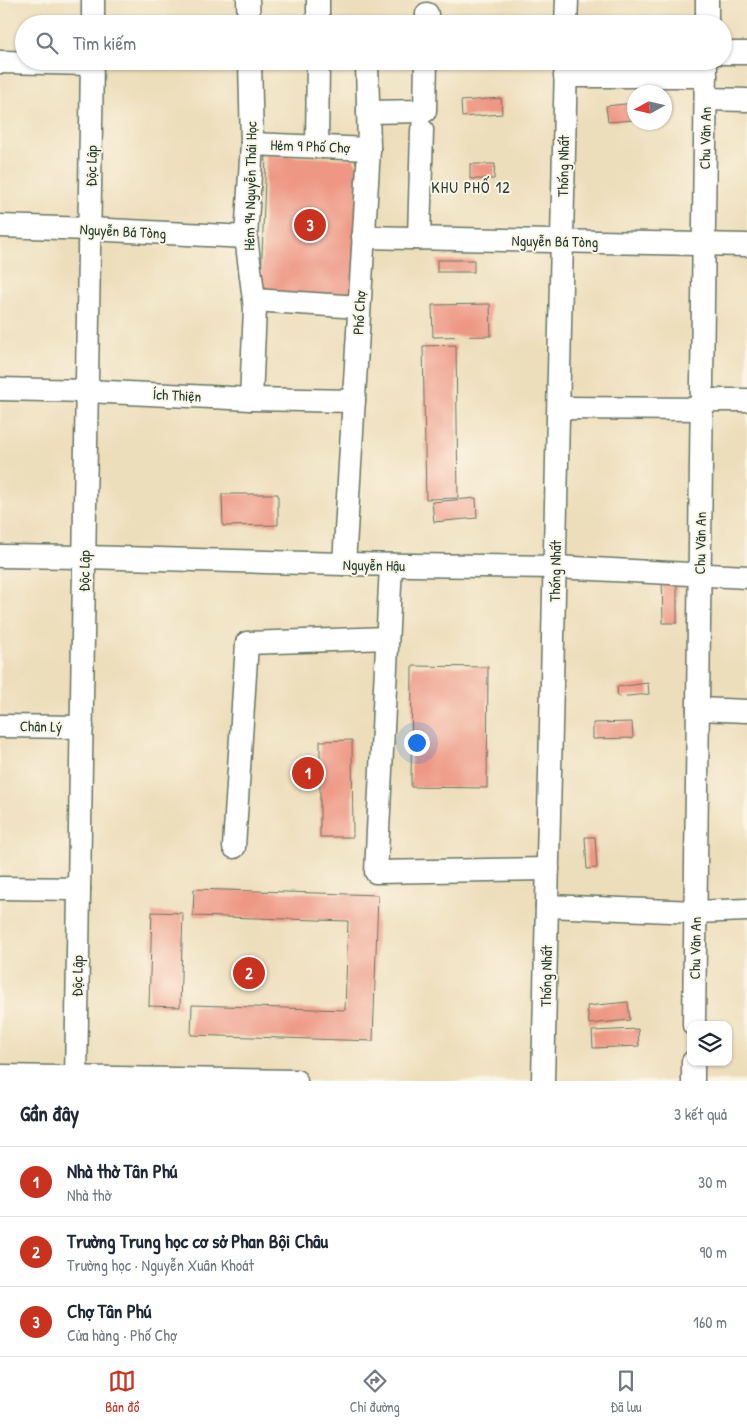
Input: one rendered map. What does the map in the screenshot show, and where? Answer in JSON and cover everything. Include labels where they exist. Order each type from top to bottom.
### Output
[{"type":"street","points":[[93,0],[93,15]]},
{"type":"street","points":[[248,0],[249,15]]},
{"type":"street","points":[[318,0],[318,15]]},
{"type":"street","points":[[566,15],[567,0]]},
{"type":"street","points":[[707,0],[707,15]]},
{"type":"street","points":[[732,53],[747,53]]},
{"type":"street","points":[[0,62],[15,62]]},
{"type":"street","name":"Độc Lập","points":[[76,1079],[92,70]]},
{"type":"street","name":"Hẻm 94 Nguyễn Thái Học","points":[[250,70],[252,144],[246,237],[255,308],[251,399]]},
{"type":"street","points":[[317,147],[318,70]]},
{"type":"street","name":"Phố Chợ","points":[[344,564],[369,149],[368,70]]},
{"type":"street","points":[[368,112],[426,112],[426,70]]},
{"type":"street","name":"Thống Nhất","points":[[543,1081],[565,70]]},
{"type":"street","name":"Chu Văn An","points":[[694,1021],[706,70]]},
{"type":"street","points":[[706,99],[747,100]]},
{"type":"street","points":[[419,238],[422,130]]},
{"type":"street","name":"Hẻm 9 Phố Chợ","points":[[252,144],[369,149]]},
{"type":"street","name":"Nguyễn Bá Tòng","points":[[0,226],[246,237]]},
{"type":"street","name":"Nguyễn Bá Tòng","points":[[363,237],[747,245]]},
{"type":"street","points":[[254,300],[359,307]]},
{"type":"street","name":"Ích Thiện","points":[[0,389],[354,401]]},
{"type":"street","points":[[558,408],[702,405],[747,400]]},
{"type":"street","name":"Nguyễn Hậu","points":[[0,556],[555,567],[747,577]]},
{"type":"street","points":[[391,565],[376,872],[548,869]]},
{"type":"street","points":[[234,847],[248,643],[387,638]]},
{"type":"street","points":[[698,709],[747,711]]},
{"type":"street","name":"Chân Lý","points":[[0,726],[82,727]]},
{"type":"street","points":[[0,888],[79,888]]},
{"type":"street","points":[[547,906],[695,912],[747,910]]},
{"type":"street","points":[[693,1066],[693,1081]]},
{"type":"street","points":[[0,1076],[76,1079],[296,1081]]},
{"type":"building","points":[[501,98],[502,114],[462,117],[461,101]]},
{"type":"building","points":[[627,104],[627,121],[608,122],[606,106]]},
{"type":"building","points":[[266,155],[354,159],[359,169],[354,295],[270,297],[261,280]]},
{"type":"building","points":[[470,164],[495,164],[494,179],[470,179]]},
{"type":"building","points":[[437,260],[474,260],[474,272],[437,272]]},
{"type":"building","points":[[490,304],[491,336],[433,337],[432,305]]},
{"type":"building","points":[[456,345],[458,498],[426,499],[423,346]]},
{"type":"building","points":[[222,494],[278,494],[278,525],[223,526]]},
{"type":"building","points":[[476,498],[477,518],[434,522],[432,502]]},
{"type":"building","points":[[662,577],[677,578],[677,623],[663,623]]},
{"type":"building","points":[[412,666],[488,667],[487,788],[411,787]]},
{"type":"building","points":[[648,683],[649,694],[618,697],[617,687]]},
{"type":"building","points":[[632,722],[633,738],[593,739],[593,723]]},
{"type":"building","points":[[352,740],[353,837],[320,837],[320,741]]},
{"type":"building","points":[[585,837],[595,837],[597,868],[587,869]]},
{"type":"building","points":[[194,889],[378,895],[373,1041],[191,1035],[192,1005],[345,1010],[348,921],[193,916]]},
{"type":"building","points":[[152,912],[183,913],[180,1007],[149,1006]]},
{"type":"building","points":[[628,1002],[630,1020],[589,1024],[587,1006]]},
{"type":"building","points":[[638,1029],[639,1046],[593,1048],[592,1031]]},
{"type":"place","name":"Chợ Tân Phú","points":[[310,225]]},
{"type":"place","name":"Nhà thờ Tân Phú","points":[[308,773]]},
{"type":"place","name":"Trường Trung học cơ sở Phan Bội Châu","points":[[249,973]]},
{"type":"district","name":"KHU PHỐ 12","points":[[471,187]]}]
